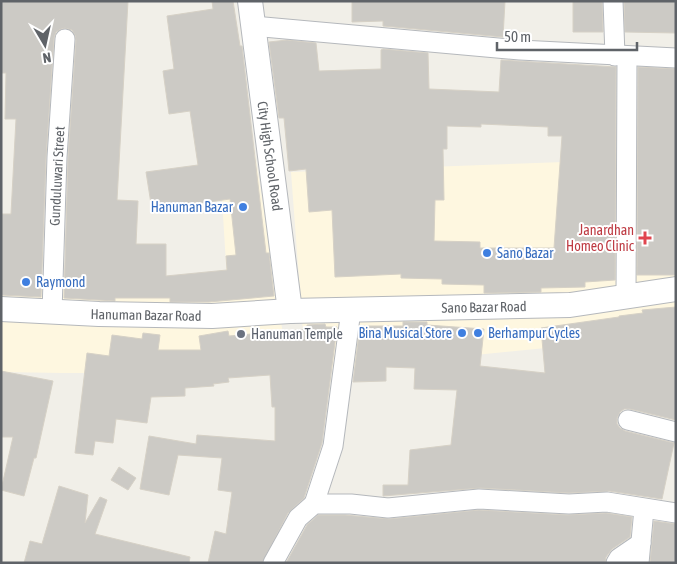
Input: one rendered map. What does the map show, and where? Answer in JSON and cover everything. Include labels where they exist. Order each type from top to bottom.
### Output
[{"type":"street","name":"City High School Road","points":[[250,1],[290,311]]},
{"type":"street","points":[[613,1],[621,56],[626,297]]},
{"type":"street","points":[[253,26],[510,49],[676,58]]},
{"type":"street","name":"Gunduluwari Street","points":[[52,312],[57,157],[65,40]]},
{"type":"street","name":"Sano Bazar Road","points":[[290,311],[570,305],[676,289]]},
{"type":"street","name":"Hanuman Bazar Road","points":[[1,309],[99,314],[212,316],[290,311]]},
{"type":"street","points":[[272,563],[298,518],[314,504],[333,446],[351,310]]},
{"type":"street","points":[[628,420],[676,432]]},
{"type":"street","points":[[314,504],[351,504],[388,508],[479,499],[569,504],[607,502],[676,514]]},
{"type":"street","points":[[639,563],[644,509]]},
{"type":"street","points":[[616,563],[619,558],[641,543]]},
{"type":"shaded area","name":"Hanuman Bazar","points":[[252,134],[289,373],[1,372],[1,283],[227,280],[218,135]]},
{"type":"shaded area","name":"Sano Bazar","points":[[676,158],[676,335],[306,372],[291,172]]},
{"type":"building","points":[[1,1],[128,1],[117,200],[138,201],[136,244],[166,244],[166,276],[227,270],[226,256],[236,255],[230,199],[152,210],[146,172],[198,165],[190,111],[169,114],[163,71],[174,69],[167,16],[213,9],[212,1],[233,1],[240,46],[242,46],[266,253],[269,253],[274,296],[209,302],[170,302],[170,298],[115,298],[115,301],[64,298],[68,158],[76,40],[72,30],[65,28],[56,32],[54,38],[46,157],[41,297],[1,295],[1,214],[11,214],[16,119],[5,119],[6,73],[1,73]]},
{"type":"building","points":[[352,1],[505,1],[503,37],[383,26],[383,21],[352,22]]},
{"type":"building","points":[[573,1],[602,1],[603,32],[573,32]]},
{"type":"building","points":[[624,1],[676,1],[676,33],[625,32]]},
{"type":"building","points":[[287,40],[316,43],[319,71],[381,69],[381,50],[383,49],[428,53],[429,89],[499,92],[501,60],[616,67],[615,280],[585,282],[585,287],[541,288],[541,292],[484,293],[484,285],[442,284],[442,279],[401,278],[401,274],[335,277],[332,210],[309,212],[306,169],[289,171],[284,118],[279,118],[269,42]],"holes":[[[481,124],[548,127],[548,136],[562,136],[554,248],[480,248],[480,242],[434,241],[435,200],[444,200],[443,149],[447,149],[447,126],[481,127]]]},
{"type":"building","points":[[638,67],[676,69],[676,275],[637,275]]},
{"type":"building","points":[[676,307],[676,420],[630,409],[624,409],[617,418],[617,424],[625,431],[674,443],[662,499],[609,491],[569,493],[480,488],[383,496],[383,485],[408,485],[410,450],[451,445],[457,390],[414,389],[415,368],[386,367],[386,381],[353,382],[360,326],[403,326],[403,322],[427,322],[427,325],[484,329],[480,366],[545,373],[541,328],[643,313],[642,310]]},
{"type":"building","points":[[325,324],[326,327],[337,327],[322,443],[304,498],[288,513],[262,563],[208,563],[215,531],[226,534],[232,492],[218,490],[222,458],[178,455],[169,495],[140,489],[149,436],[196,444],[197,435],[275,441],[275,407],[272,407],[270,375],[228,378],[229,382],[213,384],[214,386],[185,388],[185,396],[151,397],[147,423],[116,419],[113,443],[95,441],[93,455],[75,453],[87,353],[109,356],[112,335],[142,339],[143,333],[160,335],[158,350],[201,350],[199,336],[228,331],[229,336],[307,329],[307,325]]},
{"type":"building","points":[[1,371],[53,381],[36,458],[34,458],[24,496],[1,490],[13,437],[1,437]]},
{"type":"building","points":[[119,467],[136,478],[128,490],[111,480]]},
{"type":"building","points":[[59,486],[88,495],[85,523],[100,497],[107,500],[95,534],[190,557],[189,563],[24,563],[30,541],[42,544]]},
{"type":"building","points":[[479,510],[568,515],[606,513],[632,517],[630,537],[612,549],[606,557],[605,563],[286,563],[307,525],[318,515],[345,515],[389,519]]},
{"type":"building","points":[[654,521],[676,524],[676,563],[650,563]]},
{"type":"place","name":"Hanuman Bazar","points":[[243,207]]},
{"type":"place","name":"Janardhan Homeo Clinic","points":[[645,238]]},
{"type":"place","name":"Sano Bazar","points":[[487,253]]},
{"type":"place","name":"Raymond","points":[[26,282]]},
{"type":"place","name":"Bina Musical Store","points":[[462,333]]},
{"type":"place","name":"Berhampur Cycles","points":[[478,333]]},
{"type":"place","name":"Hanuman Temple","points":[[241,334]]}]
